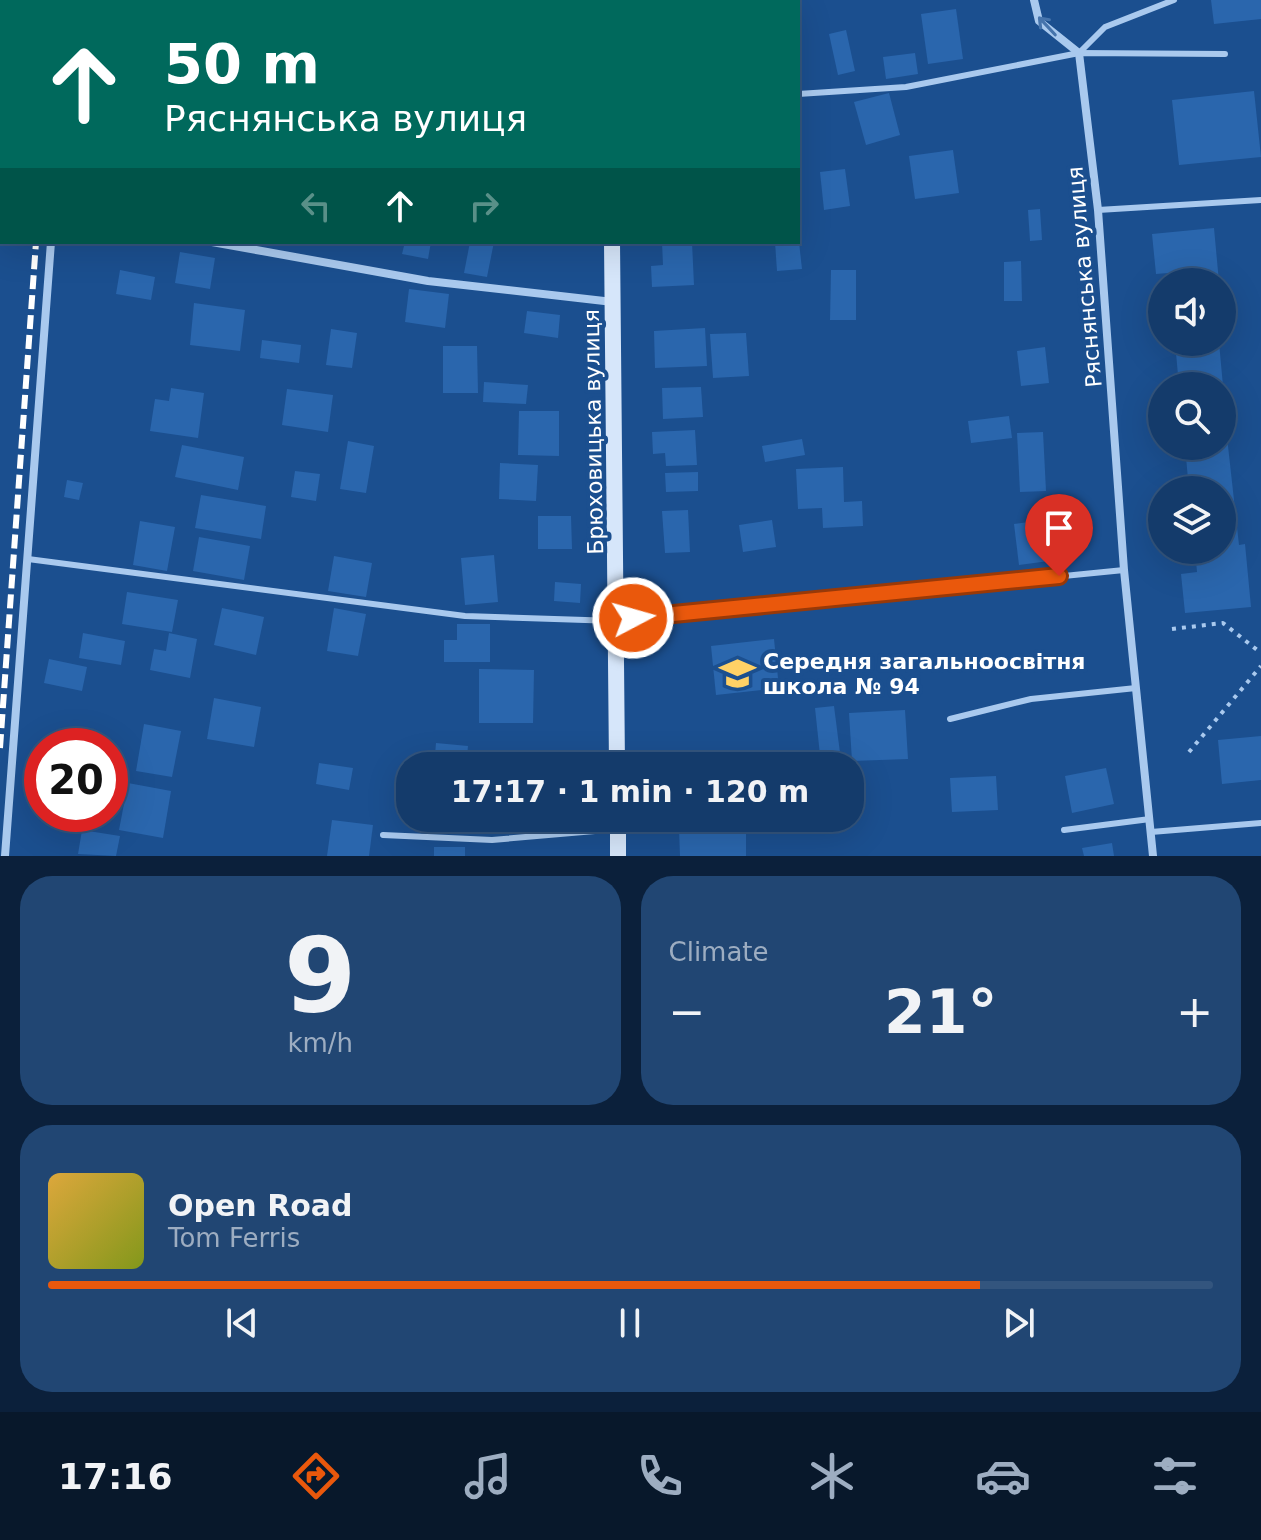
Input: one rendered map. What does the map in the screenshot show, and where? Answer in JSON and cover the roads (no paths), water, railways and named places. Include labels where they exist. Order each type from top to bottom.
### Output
[{"type":"main road","name":"Брюховицька вулиця","points":[[612,244],[617,752]]},
{"type":"main road","points":[[618,832],[618,856]]},
{"type":"street","points":[[1034,0],[1039,21],[1079,53]]},
{"type":"street","name":"Ряснянська вулиця","points":[[1079,53],[1098,210],[1124,570],[1153,856]]},
{"type":"street","points":[[5,856],[51,244]]},
{"type":"street","points":[[223,244],[428,281],[614,302]]},
{"type":"lane","points":[[1079,53],[1105,27],[1174,0]]},
{"type":"lane","points":[[800,94],[906,87],[1079,53],[1225,54]]},
{"type":"lane","points":[[1098,210],[1261,200]]},
{"type":"lane","points":[[28,559],[465,616],[616,621],[1124,570]]},
{"type":"lane","points":[[950,719],[1031,699],[1136,688]]},
{"type":"lane","points":[[1064,830],[1150,819]]},
{"type":"lane","points":[[1151,832],[1261,823]]},
{"type":"lane","points":[[383,835],[492,840],[555,832]]},
{"type":"railway","points":[[0,748],[36,244]]},
{"type":"place","name":"Середня загальноосвітня школа № 94","points":[[737,674]]}]
